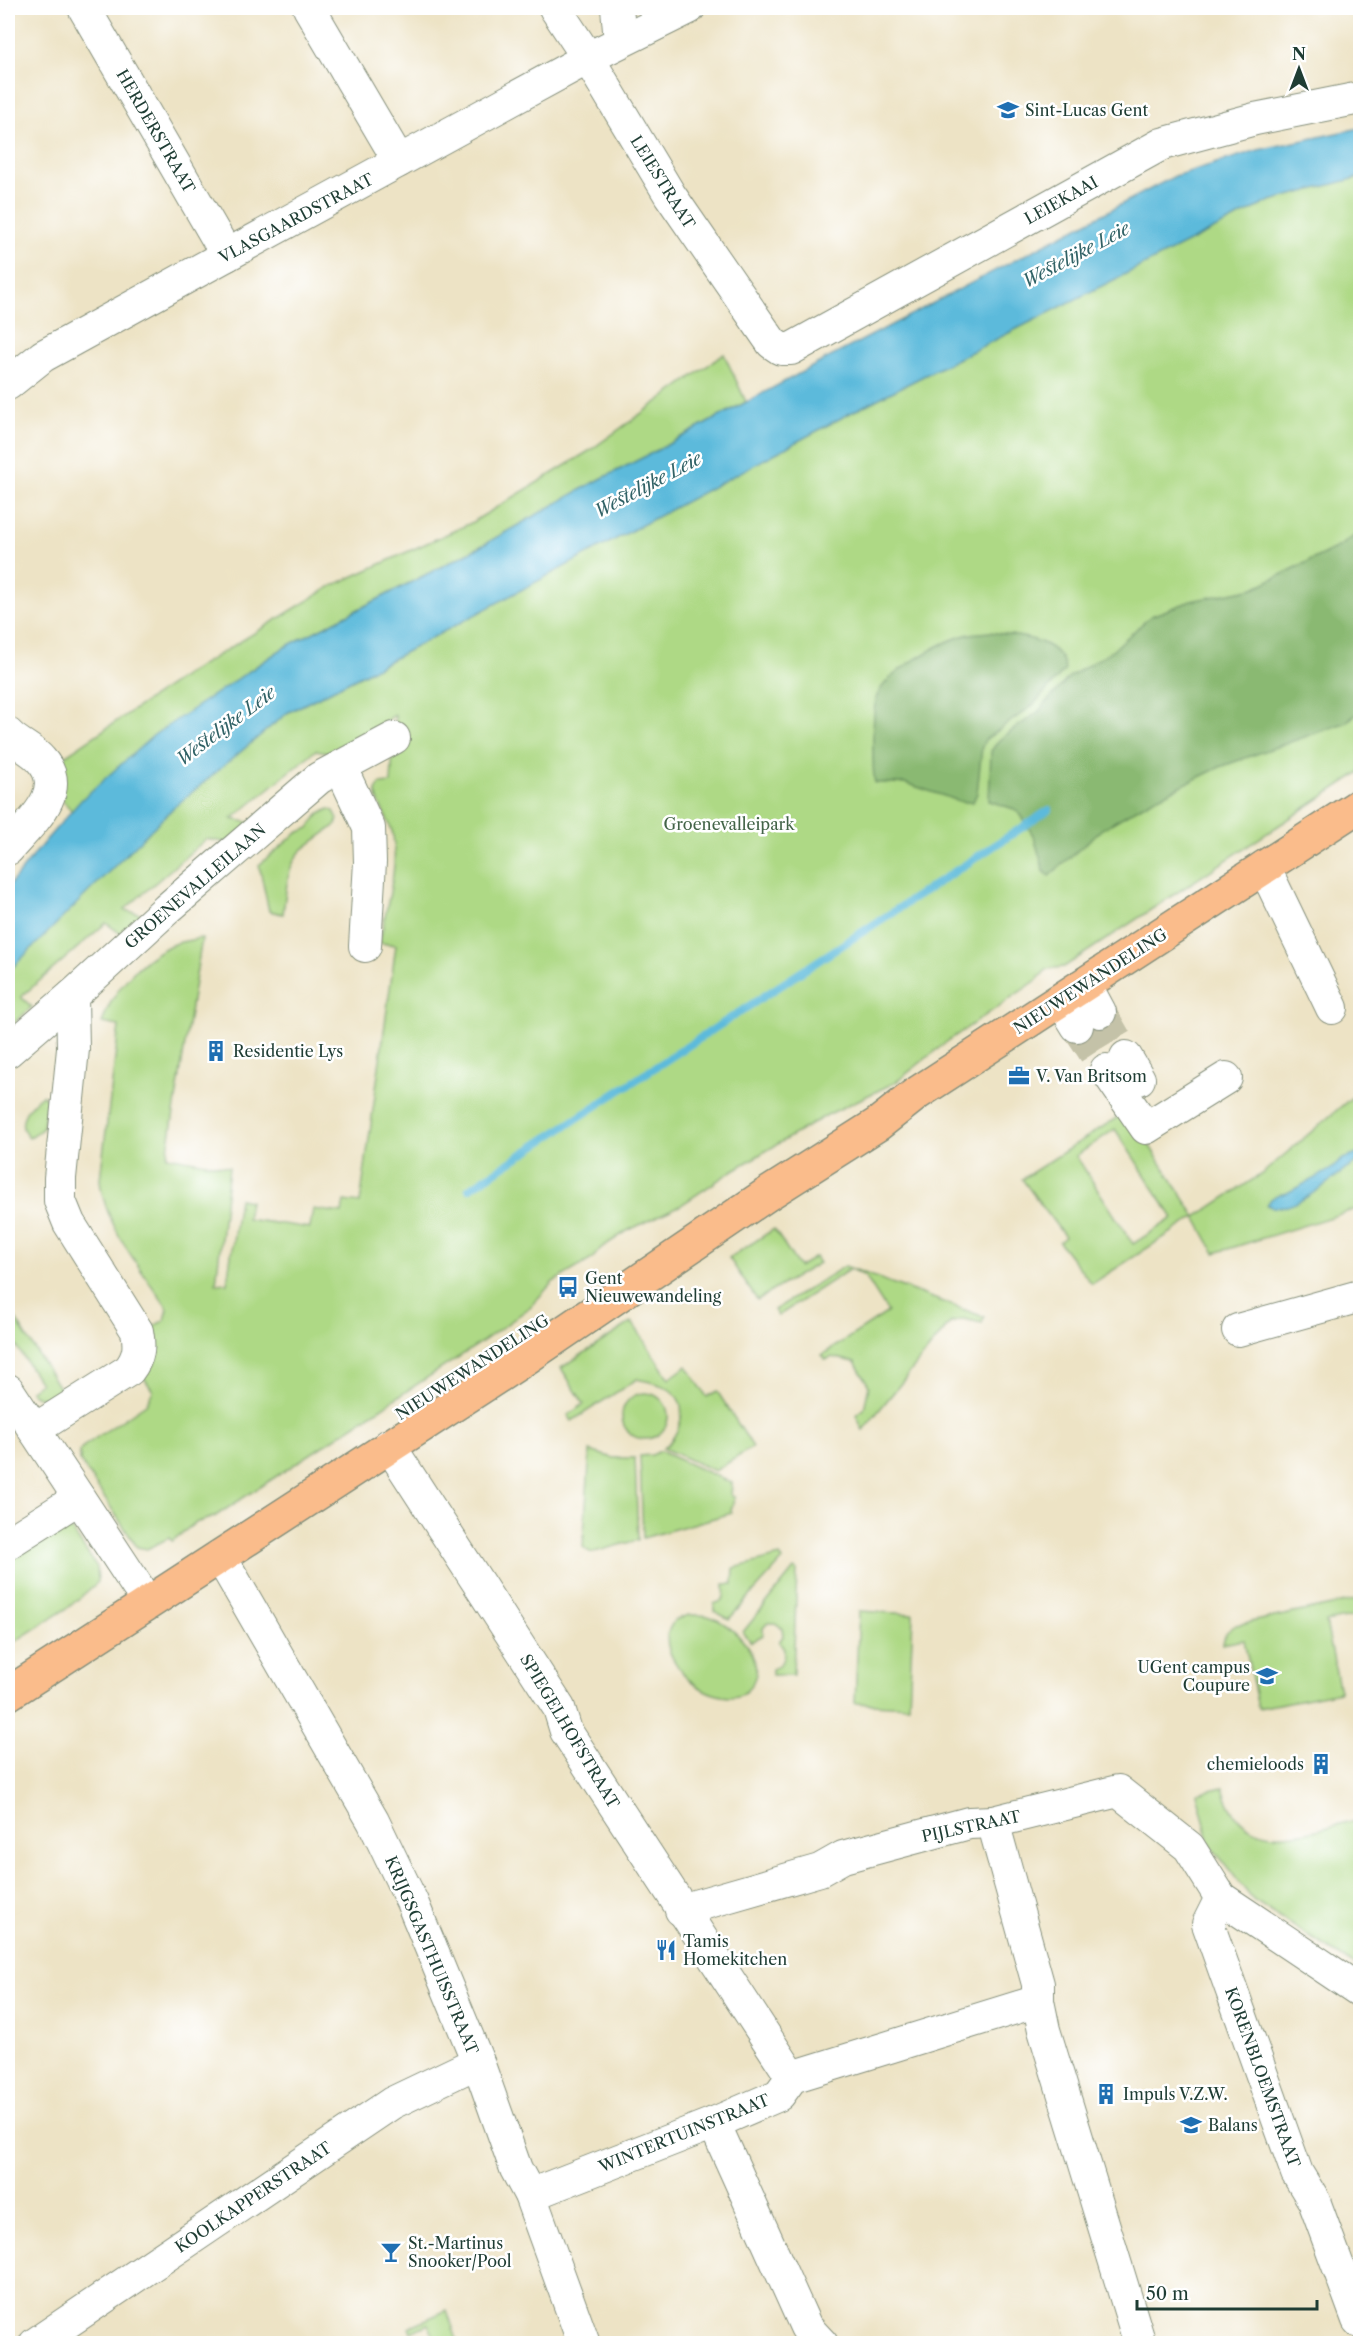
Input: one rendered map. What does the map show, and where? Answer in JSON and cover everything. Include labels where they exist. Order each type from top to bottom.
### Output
[{"type":"main road","name":"NIEUWEWANDELING","points":[[8,1694],[267,1502],[526,1358],[766,1195],[878,1124],[916,1094],[1081,1005],[1264,867],[1360,805]]},
{"type":"main road","name":"NIEUWEWANDELING","points":[[8,1668],[53,1639],[220,1556],[735,1190],[831,1129],[891,1101],[916,1094]]},
{"type":"main road","name":"NIEUWEWANDELING","points":[[666,1263],[663,1252],[723,1211],[735,1190]]},
{"type":"main road","name":"NIEUWEWANDELING","points":[[220,1556],[215,1546],[261,1518],[267,1502]]},
{"type":"main road","name":"NIEUWEWANDELING","points":[[8,1682],[48,1656],[53,1639]]},
{"type":"street","name":"HERDERSTRAAT","points":[[84,8],[227,255]]},
{"type":"street","points":[[309,8],[399,161]]},
{"type":"street","name":"LEIESTRAAT","points":[[555,8],[588,58],[670,195],[772,343],[781,349]]},
{"type":"street","points":[[617,8],[620,41]]},
{"type":"street","name":"VLASGAARDSTRAAT","points":[[8,384],[43,356],[588,58],[689,8]]},
{"type":"street","name":"LEIEKAAI","points":[[781,349],[791,349],[1162,144],[1255,119],[1360,98]]},
{"type":"street","points":[[8,734],[42,760],[50,774],[53,787],[50,797],[8,849]]},
{"type":"street","name":"GROENEVALLEILAAN","points":[[8,1051],[72,996],[166,909],[319,778],[394,738]]},
{"type":"street","points":[[341,768],[369,828],[370,862],[365,946]]},
{"type":"street","points":[[1264,867],[1332,1008]]},
{"type":"street","points":[[34,1430],[129,1370],[138,1359],[137,1331],[69,1223],[60,1201],[60,1178],[73,1049],[72,996]]},
{"type":"street","points":[[1124,1068],[1146,1128],[1226,1077]]},
{"type":"street","points":[[1238,1330],[1360,1296]]},
{"type":"street","points":[[8,1390],[143,1594]]},
{"type":"street","name":"SPIEGELHOFSTRAAT","points":[[383,1438],[559,1708],[566,1731],[792,2078]]},
{"type":"street","points":[[8,1543],[79,1498]]},
{"type":"street","name":"KRIJGSGASTHUISSTRAAT","points":[[220,1556],[373,1821],[412,1902],[478,2062],[516,2169],[530,2195],[584,2343]]},
{"type":"street","name":"PIJLSTRAAT","points":[[681,1910],[820,1870],[843,1857],[969,1823],[993,1822],[1118,1791],[1189,1847],[1221,1898]]},
{"type":"street","points":[[993,1822],[1038,1984],[1038,2001],[1044,2030],[1140,2343]]},
{"type":"street","points":[[1221,1898],[1360,1991]]},
{"type":"street","name":"KORENBLOEMSTRAAT","points":[[1221,1898],[1208,1924],[1297,2173],[1314,2201],[1360,2322]]},
{"type":"street","name":"WINTERTUINSTRAAT","points":[[530,2195],[779,2095],[792,2078],[1038,2001]]},
{"type":"street","name":"KOOLKAPPERSTRAAT","points":[[35,2343],[392,2103],[478,2062]]},
{"type":"street","points":[[714,2123],[806,2327],[822,2343]]},
{"type":"green space","name":"Groenevalleipark","points":[[1360,177],[1360,772],[1064,967],[1047,969],[1037,980],[948,1041],[896,1082],[827,1115],[732,1171],[681,1205],[627,1231],[601,1248],[592,1259],[553,1282],[529,1308],[482,1342],[214,1517],[195,1523],[172,1541],[169,1538],[147,1549],[137,1547],[80,1461],[80,1451],[84,1446],[146,1404],[153,1391],[142,1375],[154,1353],[154,1341],[150,1328],[165,1320],[168,1309],[116,1230],[103,1196],[100,1179],[119,1026],[102,1023],[119,989],[147,960],[173,944],[202,938],[167,1156],[229,1167],[216,1284],[227,1283],[239,1199],[250,1201],[247,1219],[310,1228],[313,1209],[342,1213],[344,1201],[360,1203],[396,945],[380,943],[393,876],[394,849],[393,835],[376,791],[380,784],[391,783],[395,715],[338,754],[316,750],[232,819],[252,823],[229,843],[206,839],[124,910],[145,915],[121,934],[106,923],[21,997],[32,1007],[8,1028],[8,972],[13,966],[174,807],[287,713],[387,662],[854,411],[1270,201]]},
{"type":"green space","points":[[724,354],[746,402],[589,485],[481,546],[285,647],[154,735],[72,811],[62,800],[59,760],[187,674],[330,587],[471,523],[589,451]]},
{"type":"green space","points":[[1360,532],[1360,712],[1344,723],[1220,767],[1152,800],[1102,829],[1049,876],[1044,871],[1034,837],[1021,815],[1014,809],[989,801],[991,751],[999,740],[1038,712],[1069,677],[1113,650],[1151,616],[1191,601],[1254,588],[1340,546]]},
{"type":"green space","points":[[989,632],[1023,637],[1046,645],[1062,659],[1065,670],[1032,706],[985,740],[982,747],[977,793],[973,802],[962,802],[905,783],[875,783],[874,713],[877,696],[883,687],[904,667],[932,649],[959,637]]},
{"type":"green space","points":[[329,809],[334,811],[338,819],[336,824],[297,856],[288,880],[283,914],[269,911],[259,865],[297,833],[309,828],[318,815]]},
{"type":"green space","points":[[1360,1092],[1360,1208],[1215,1253],[1195,1217],[1092,1284],[1059,1242],[1065,1237],[1022,1179],[1127,1111],[1196,1217],[1263,1173]],"holes":[[[1115,1129],[1173,1218],[1133,1244],[1076,1156]]]},
{"type":"green space","points":[[42,1095],[47,1099],[43,1128],[29,1138],[23,1121],[28,1109]]},
{"type":"green space","points":[[774,1229],[799,1267],[815,1257],[819,1263],[757,1300],[729,1258]]},
{"type":"green space","points":[[845,1266],[984,1317],[982,1323],[964,1319],[950,1323],[863,1430],[856,1415],[864,1409],[869,1386],[855,1362],[831,1357],[826,1360],[822,1355],[888,1312],[865,1276],[850,1269],[778,1316],[774,1310]]},
{"type":"green space","points":[[8,1307],[61,1391],[41,1398],[30,1391],[40,1383],[8,1333]]},
{"type":"green space","points":[[632,1322],[669,1379],[687,1366],[707,1397],[717,1391],[753,1447],[715,1471],[663,1448],[678,1428],[681,1420],[680,1404],[670,1390],[659,1384],[637,1379],[572,1421],[568,1415],[584,1404],[561,1368]]},
{"type":"green space","points":[[645,1393],[661,1400],[668,1416],[661,1432],[645,1439],[629,1432],[622,1416],[629,1400]]},
{"type":"green space","points":[[590,1451],[613,1458],[635,1458],[638,1540],[591,1553],[583,1547]]},
{"type":"green space","points":[[660,1451],[732,1483],[731,1496],[735,1497],[732,1513],[643,1538],[640,1456],[652,1455]]},
{"type":"green space","points":[[61,1527],[71,1529],[97,1567],[98,1582],[69,1607],[8,1646],[8,1561]]},
{"type":"green space","points":[[780,1556],[783,1560],[729,1619],[714,1611],[714,1604],[724,1597],[724,1584],[733,1584],[734,1568]]},
{"type":"green space","points":[[794,1569],[797,1571],[793,1675],[772,1675],[772,1669],[781,1663],[783,1658],[784,1648],[779,1642],[783,1636],[782,1628],[775,1623],[768,1623],[763,1628],[763,1635],[751,1642],[743,1632]]},
{"type":"green space","points":[[1360,1599],[1360,1615],[1326,1622],[1340,1692],[1258,1708],[1244,1640],[1222,1644],[1226,1633],[1236,1625]]},
{"type":"green space","points":[[859,1611],[913,1614],[909,1706],[855,1703]]},
{"type":"green space","points":[[689,1615],[716,1619],[731,1629],[745,1644],[754,1660],[756,1671],[756,1676],[746,1692],[726,1697],[708,1692],[687,1677],[678,1667],[670,1652],[667,1636],[675,1620]]},
{"type":"green space","points":[[1223,1787],[1232,1810],[1245,1825],[1261,1833],[1298,1834],[1360,1819],[1360,1969],[1253,1900],[1210,1845],[1197,1793]]},
{"type":"green space","points":[[447,2310],[458,2343],[437,2343],[428,2324],[411,2332],[409,2327]]},
{"type":"water","name":"Westelijke Leie","points":[[1360,128],[1360,177],[1270,201],[854,411],[387,662],[287,713],[172,809],[8,972],[8,887],[45,841],[82,799],[154,735],[285,647],[478,548],[589,485],[1175,176],[1258,150]]},
{"type":"water","points":[[1360,1153],[1360,1160],[1302,1200],[1277,1208],[1267,1205],[1277,1195],[1287,1193],[1330,1170],[1343,1159]]},
{"type":"waterway","points":[[469,1189],[1049,810]]},
{"type":"tunnel","points":[[1100,1012],[1126,1057]]},
{"type":"tunnel","points":[[1077,1026],[1106,1070]]},
{"type":"place","name":"Sint-Lucas Gent","points":[[1008,110]]},
{"type":"place","name":"Residentie Lys","points":[[216,1051]]},
{"type":"place","name":"V. Van Britsom","points":[[1019,1076]]},
{"type":"place","name":"Gent Nieuwewandeling","points":[[568,1287]]},
{"type":"place","name":"UGent campus Coupure","points":[[1267,1676]]},
{"type":"place","name":"chemieloods","points":[[1321,1764]]},
{"type":"place","name":"Tamis Homekitchen","points":[[666,1950]]},
{"type":"place","name":"Impuls V.Z.W.","points":[[1106,2094]]},
{"type":"place","name":"Balans","points":[[1191,2125]]},
{"type":"place","name":"St.-Martinus Snooker/Pool","points":[[391,2252]]}]
